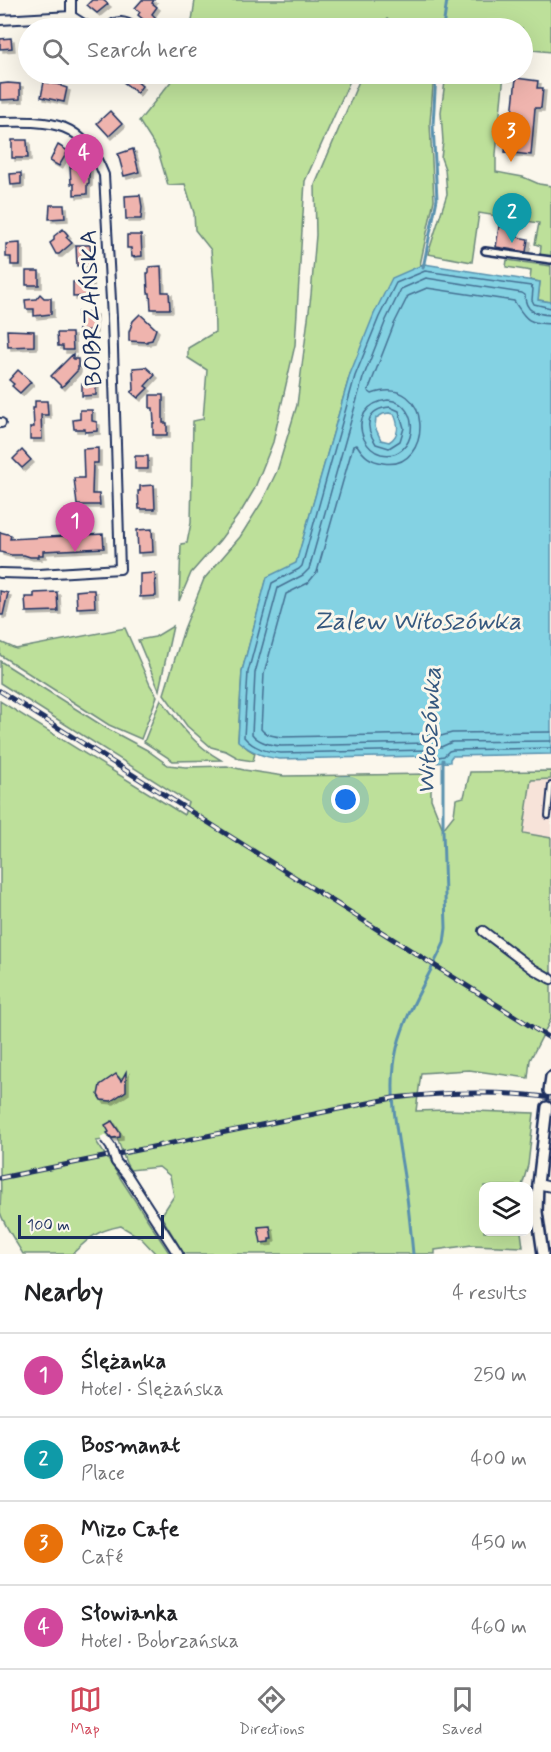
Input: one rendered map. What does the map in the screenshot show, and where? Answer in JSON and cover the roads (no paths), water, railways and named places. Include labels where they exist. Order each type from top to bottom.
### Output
[{"type":"street","points":[[70,16],[71,0]]},
{"type":"street","points":[[35,18],[70,16],[73,18]]},
{"type":"street","points":[[0,20],[18,19]]},
{"type":"street","name":"BOBRZAŃSKA","points":[[0,122],[41,121],[56,124],[70,131],[80,137],[98,157],[104,175],[109,253],[120,569],[39,574],[0,573]]},
{"type":"street","points":[[485,251],[551,260]]},
{"type":"street","points":[[483,931],[533,969],[551,979]]},
{"type":"street","points":[[549,1091],[551,1077]]},
{"type":"street","points":[[543,1254],[537,1212],[547,1107]]},
{"type":"street","points":[[105,1139],[111,1147],[116,1162],[128,1175],[178,1254]]},
{"type":"street","points":[[538,1184],[551,1186]]},
{"type":"lane","points":[[548,816],[551,785]]},
{"type":"water","name":"Zalew Witoszówka","points":[[424,264],[540,282],[538,300],[551,302],[551,754],[452,756],[450,762],[432,763],[429,756],[280,759],[258,753],[238,741],[242,671],[267,577],[296,563],[350,374],[374,314],[392,278]],"holes":[[[383,414],[394,414],[398,426],[397,433],[389,442],[381,440],[375,427],[376,418]]]},
{"type":"waterway","name":"Witoszówka","points":[[444,18],[447,0]]},
{"type":"waterway","name":"Witoszówka","points":[[423,268],[437,199],[433,125],[435,84]]},
{"type":"waterway","name":"Witoszówka","points":[[413,1254],[393,1101],[394,1066],[406,1021],[444,943],[446,928],[443,760]]},
{"type":"railway","points":[[0,691],[551,1039]]},
{"type":"railway","points":[[0,1178],[393,1098],[472,1093],[551,1098]]},
{"type":"place","name":"Mizo Cafe","points":[[511,162]]},
{"type":"place","name":"Słowianka","points":[[84,184]]},
{"type":"place","name":"Bosmanat","points":[[512,243]]},
{"type":"place","name":"Ślężanka","points":[[75,552]]}]
